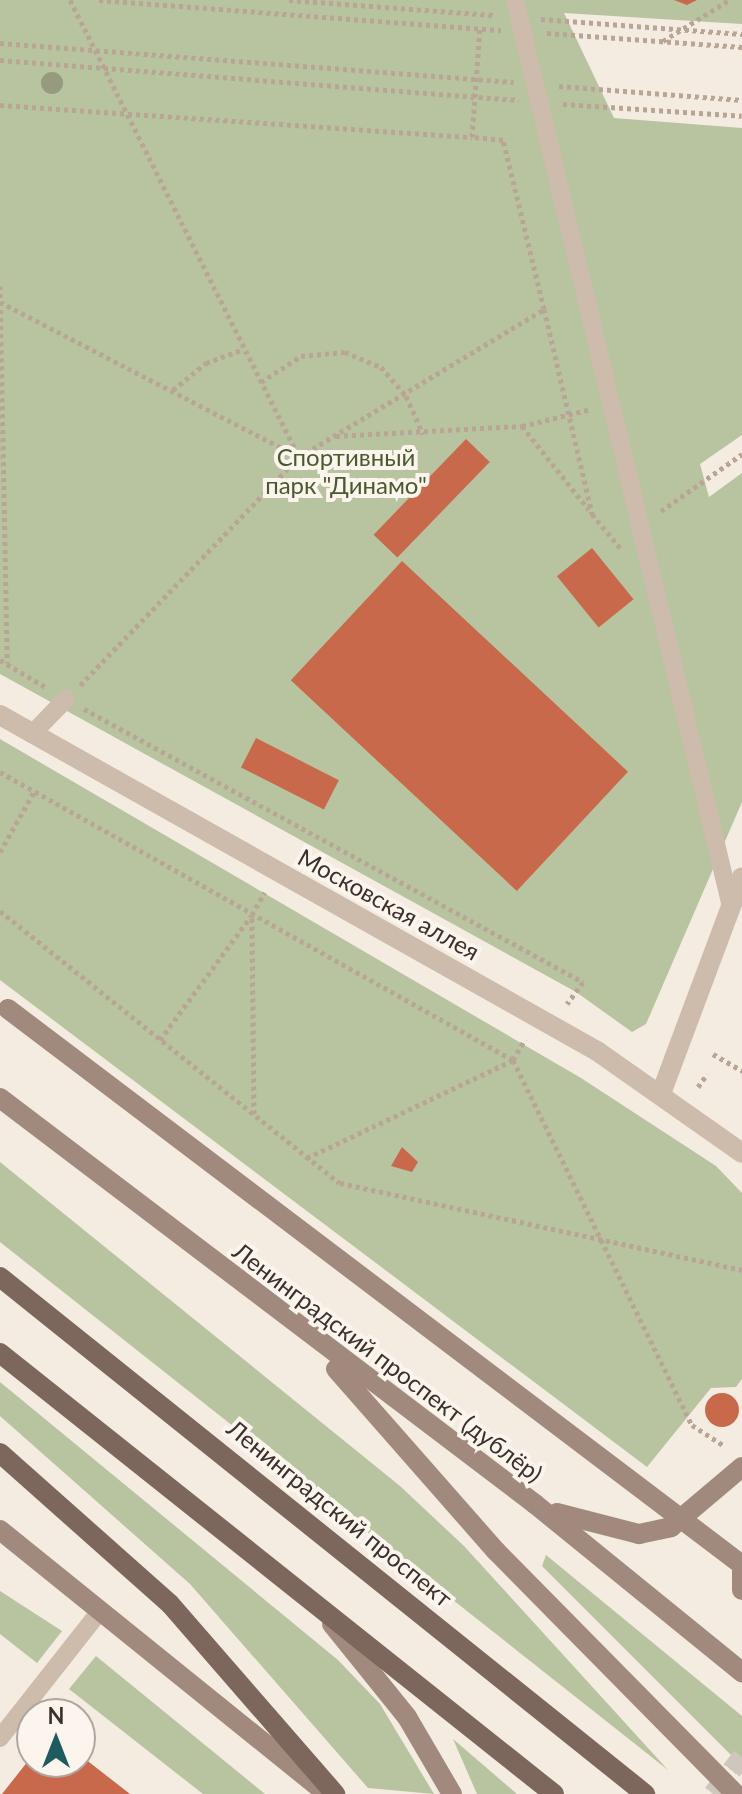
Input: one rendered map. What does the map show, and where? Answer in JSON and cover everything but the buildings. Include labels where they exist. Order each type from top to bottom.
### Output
[{"type":"main road","points":[[4,1007],[742,1568],[742,1590]]},
{"type":"main road","name":"Ленинградский проспект (дублёр)","points":[[0,1098],[309,1339],[535,1504],[742,1672]]},
{"type":"main road","name":"Ленинградский проспект","points":[[0,1277],[645,1794]]},
{"type":"main road","points":[[309,1339],[496,1551],[736,1794]]},
{"type":"main road","points":[[0,1353],[270,1562],[554,1794]]},
{"type":"main road","points":[[0,1453],[181,1615],[335,1794]]},
{"type":"main road","points":[[535,1504],[588,1526],[639,1534],[671,1527],[742,1467]]},
{"type":"main road","points":[[0,1530],[328,1794]]},
{"type":"main road","points":[[270,1562],[373,1671],[452,1794]]},
{"type":"main road","points":[[287,1761],[316,1794]]},
{"type":"street","name":"Московская аллея","points":[[0,715],[662,1091],[742,1153]]},
{"type":"street","points":[[662,1091],[742,877]]},
{"type":"lane","points":[[515,0],[731,907]]},
{"type":"lane","points":[[32,734],[66,699]]},
{"type":"lane","points":[[0,1738],[100,1611]]},
{"type":"path","points":[[70,0],[122,113],[299,457]]},
{"type":"path","points":[[99,0],[742,47]]},
{"type":"path","points":[[663,41],[729,0]]},
{"type":"path","points":[[472,137],[480,28]]},
{"type":"path","points":[[0,43],[476,80],[537,93],[742,116]]},
{"type":"path","points":[[0,60],[475,96],[537,93],[742,100]]},
{"type":"path","points":[[0,105],[503,140],[592,514]]},
{"type":"path","points":[[0,286],[7,664]]},
{"type":"path","points":[[0,302],[299,457]]},
{"type":"path","points":[[66,699],[299,457],[406,396],[544,309]]},
{"type":"path","points":[[172,390],[206,363],[244,349]]},
{"type":"path","points":[[261,382],[301,356],[345,352],[381,367],[406,396],[423,434]]},
{"type":"path","points":[[334,437],[522,426],[611,404]]},
{"type":"path","points":[[522,426],[629,560]]},
{"type":"path","points":[[640,526],[742,454]]},
{"type":"path","points":[[0,660],[583,982],[567,1004]]},
{"type":"path","points":[[0,772],[513,1060],[606,1244],[692,1425],[723,1445]]},
{"type":"path","points":[[0,852],[34,792]]},
{"type":"path","points":[[160,1040],[252,915],[266,890]]},
{"type":"path","points":[[0,911],[340,1183],[606,1244],[742,1270]]},
{"type":"path","points":[[252,915],[254,1115]]},
{"type":"path","points":[[307,1158],[513,1060],[525,1039]]},
{"type":"path","points":[[713,1054],[742,1071]]},
{"type":"path","points":[[698,1087],[707,1074]]},
{"type":"green space","name":"Спортивный парк \"Динамо\"","points":[[0,0],[742,0],[742,24],[564,13],[614,118],[742,128],[742,435],[700,464],[709,497],[742,473],[742,802],[646,1024],[632,1032],[576,992],[0,674]]},
{"type":"green space","points":[[0,739],[581,1078],[716,1166],[742,1193],[742,1379],[736,1387],[711,1388],[647,1467],[0,980]]},
{"type":"green space","points":[[0,1162],[400,1486],[464,1546],[668,1770],[0,1242]]},
{"type":"green space","points":[[0,1382],[338,1660],[380,1704],[434,1794],[368,1788],[190,1584],[0,1416]]},
{"type":"green space","points":[[546,1555],[742,1716],[742,1766],[542,1566]]},
{"type":"green space","points":[[0,1591],[62,1631],[37,1663],[0,1634]]},
{"type":"green space","points":[[96,1656],[265,1794],[203,1794],[96,1710],[96,1698],[80,1698],[69,1689]]},
{"type":"green space","points":[[453,1739],[517,1794],[477,1794]]},
{"type":"tunnel","points":[[713,1794],[742,1757]]}]
